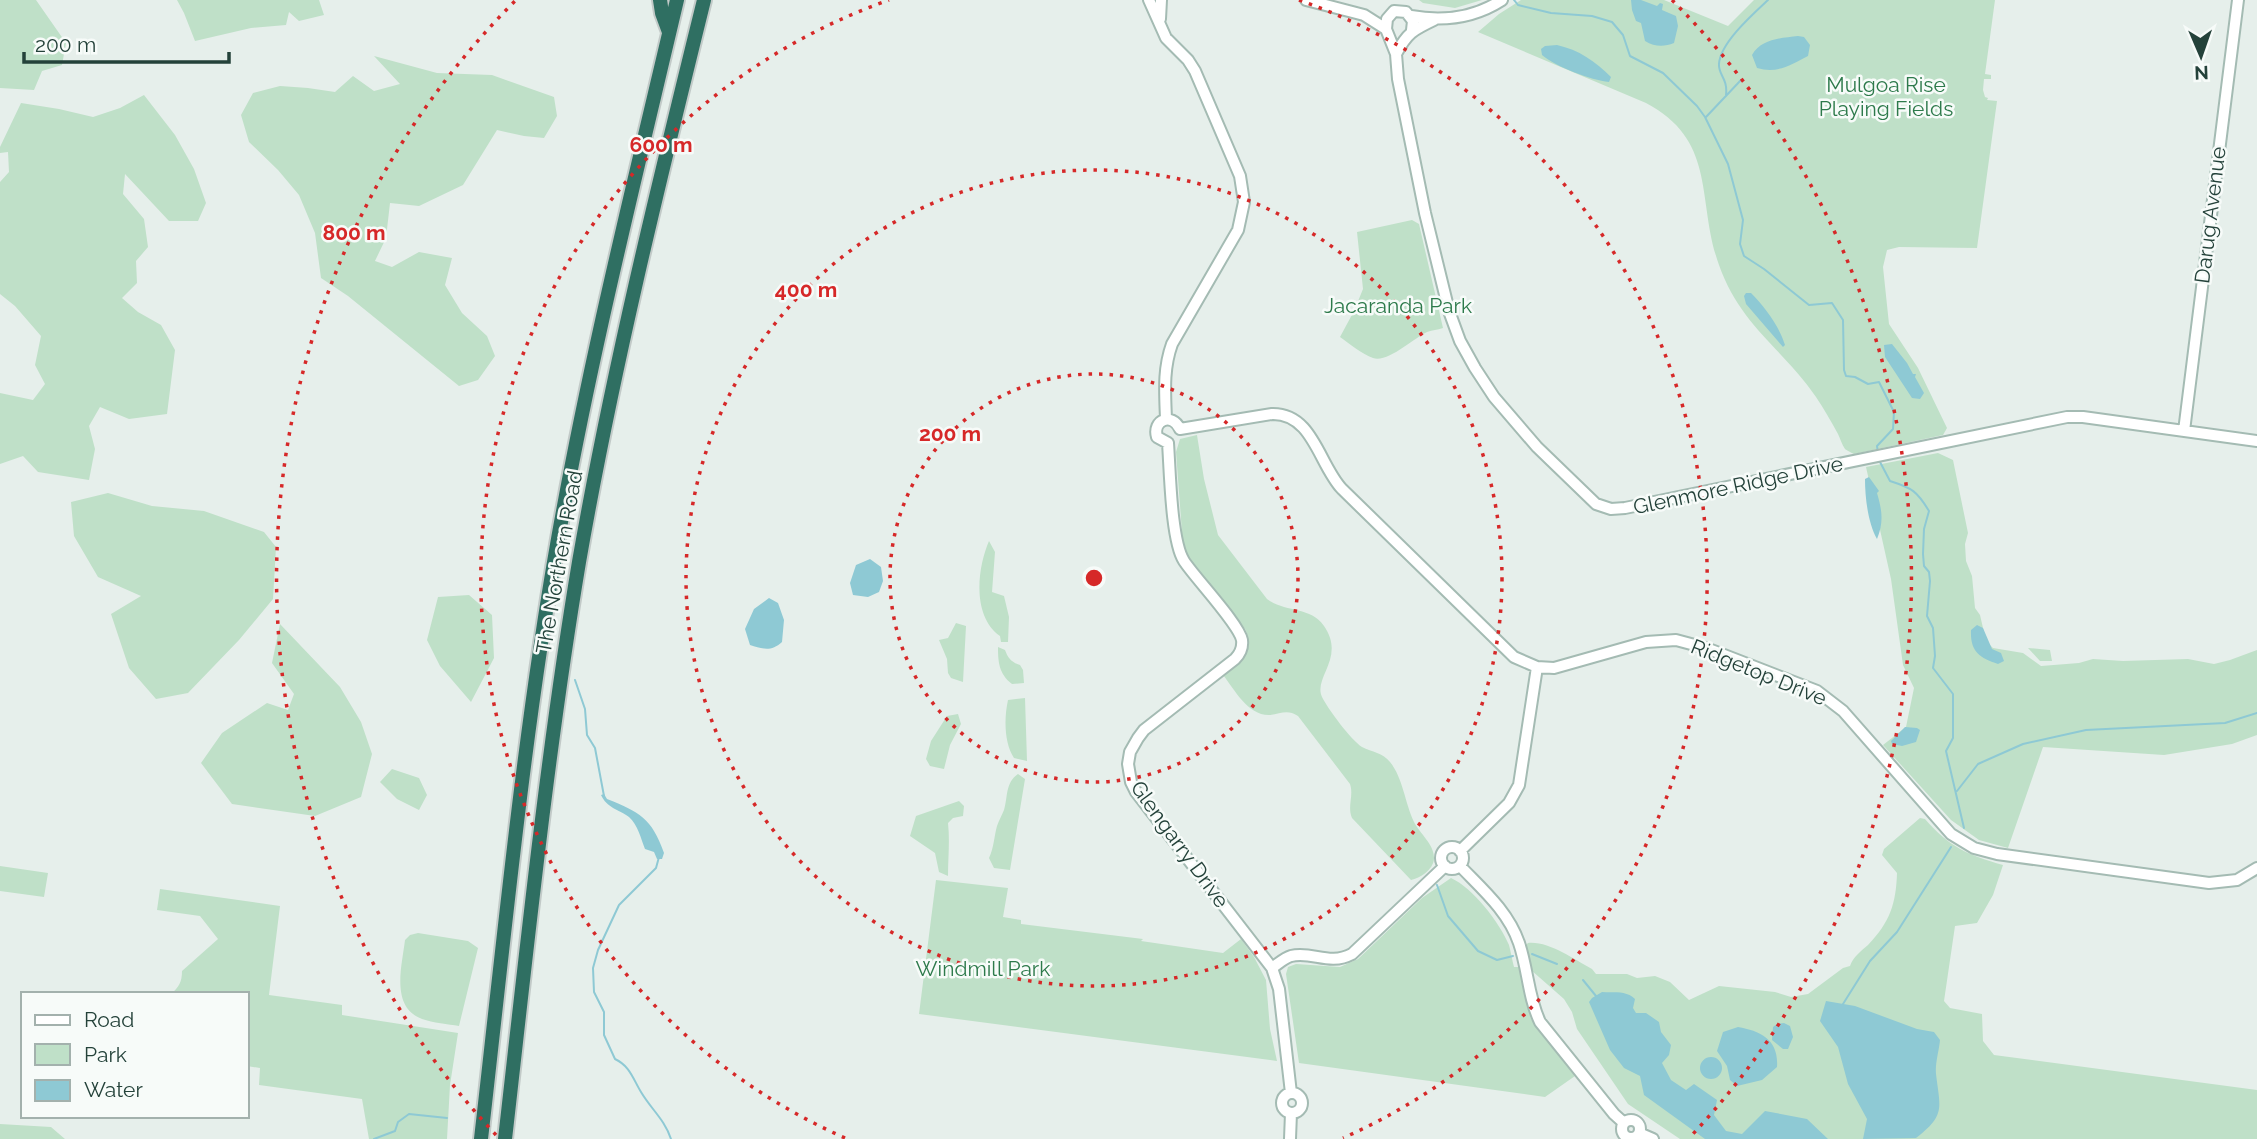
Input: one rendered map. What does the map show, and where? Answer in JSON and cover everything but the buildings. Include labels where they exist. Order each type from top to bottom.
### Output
[{"type":"highway","points":[[660,0],[669,32]]},
{"type":"highway","name":"The Northern Road","points":[[481,1139],[523,773],[558,539],[586,392],[677,0]]},
{"type":"highway","name":"The Northern Road","points":[[505,1139],[556,713],[580,561],[621,349],[704,0]]},
{"type":"street","points":[[1149,0],[1167,38],[1195,71],[1240,176],[1244,202],[1238,230],[1167,356],[1164,383],[1166,419]]},
{"type":"street","points":[[1160,22],[1161,0]]},
{"type":"street","points":[[1306,0],[1364,15],[1397,37],[1434,20]]},
{"type":"street","points":[[1327,0],[1388,16]]},
{"type":"street","points":[[1388,31],[1388,16],[1392,12],[1400,10],[1411,16],[1434,20],[1474,14],[1503,0]]},
{"type":"street","name":"Darug Avenue","points":[[2184,431],[2238,0]]},
{"type":"street","points":[[1396,54],[1413,23],[1411,16]]},
{"type":"street","name":"Glenmore Ridge Drive","points":[[1388,31],[1396,54],[1398,79],[1425,213],[1460,341],[1494,397],[1537,447],[1590,500],[1604,508],[1618,510],[2070,417],[2257,442]]},
{"type":"street","points":[[1180,429],[1272,414],[1287,415],[1297,420],[1305,428],[1327,470],[1342,489],[1514,657],[1536,667],[1519,785],[1509,803],[1460,851]]},
{"type":"street","points":[[1166,419],[1175,421],[1180,429],[1177,439],[1168,443],[1159,440],[1155,432],[1157,425],[1166,419]]},
{"type":"street","name":"Glengarry Drive","points":[[1168,443],[1177,548],[1187,566],[1239,632],[1242,645],[1235,659],[1141,734],[1130,752],[1129,777],[1136,792],[1272,968],[1279,989],[1291,1093],[1297,1094],[1302,1103],[1300,1109],[1291,1113],[1290,1139]]},
{"type":"street","name":"Ridgetop Drive","points":[[1536,667],[1563,666],[1646,642],[1676,640],[1706,648],[1830,698],[1946,829],[1967,845],[1982,851],[2209,883],[2236,880],[2257,868]]},
{"type":"street","points":[[1453,848],[1460,851],[1463,860],[1460,866],[1451,869],[1441,861],[1443,851],[1453,848]]},
{"type":"street","points":[[1272,968],[1294,956],[1334,960],[1352,954],[1445,866]]},
{"type":"street","points":[[1460,866],[1498,906],[1513,930],[1540,1022],[1624,1123],[1621,1132],[1624,1136],[1631,1139],[1639,1133],[1653,1139]]},
{"type":"green space","points":[[0,0],[36,0],[66,43],[62,65],[42,71],[34,90],[0,88]]},
{"type":"green space","points":[[177,0],[319,0],[324,15],[299,21],[289,12],[286,25],[251,28],[195,41]]},
{"type":"green space","points":[[1419,0],[1482,0],[1455,8]]},
{"type":"green space","name":"Mulgoa Rise Playing Fields","points":[[1521,0],[1664,0],[1728,26],[1754,0],[1995,0],[1985,74],[1991,75],[1991,79],[1984,79],[1983,90],[1987,100],[1997,101],[1977,248],[1899,247],[1887,250],[1883,267],[1889,324],[1918,368],[1947,428],[1943,435],[1854,454],[1845,449],[1816,397],[1750,320],[1728,286],[1712,241],[1701,174],[1685,135],[1669,118],[1646,103],[1478,32]]},
{"type":"green space","points":[[374,56],[437,73],[492,75],[554,97],[557,116],[544,138],[497,130],[463,185],[419,206],[390,203],[386,238],[375,261],[392,267],[419,252],[452,258],[445,285],[462,313],[487,336],[495,356],[478,380],[459,386],[348,296],[321,278],[315,233],[299,195],[249,142],[241,115],[253,93],[280,86],[335,92],[353,76],[374,91],[400,84]]},
{"type":"green space","points":[[144,95],[175,135],[194,169],[206,203],[198,221],[169,221],[125,174],[123,194],[144,219],[148,247],[136,261],[137,283],[122,298],[138,312],[161,325],[175,350],[167,414],[129,419],[100,407],[89,426],[95,449],[89,480],[38,472],[23,456],[0,464],[0,393],[33,400],[45,384],[35,365],[41,336],[15,306],[0,294],[0,182],[9,172],[8,152],[0,153],[0,147],[21,103],[93,117],[120,108]]},
{"type":"green space","name":"Jacaranda Park","points":[[1412,220],[1419,224],[1443,328],[1427,332],[1386,357],[1373,358],[1340,337],[1363,289],[1357,232]]},
{"type":"green space","points":[[1197,435],[1204,479],[1218,535],[1267,599],[1312,615],[1324,626],[1332,648],[1320,690],[1322,697],[1357,743],[1384,757],[1394,768],[1414,822],[1434,854],[1431,867],[1426,873],[1411,880],[1352,818],[1350,784],[1298,716],[1287,712],[1270,715],[1255,711],[1243,701],[1223,675],[1244,655],[1248,637],[1245,629],[1188,557],[1183,546],[1176,452],[1180,439]]},
{"type":"green space","points":[[1938,453],[1953,460],[1968,533],[1965,544],[1966,561],[1972,576],[1975,608],[1980,615],[1986,641],[1993,648],[2023,653],[2041,666],[2093,659],[2188,659],[2214,664],[2257,650],[2257,735],[2232,744],[2164,755],[2043,747],[2008,848],[1979,840],[1951,820],[1883,745],[1906,727],[1914,688],[1903,665],[1891,579],[1866,467]]},
{"type":"green space","points":[[108,493],[152,506],[204,511],[264,532],[276,547],[273,599],[239,640],[188,693],[156,699],[129,668],[111,614],[141,596],[98,577],[74,536],[71,502]]},
{"type":"green space","points":[[989,541],[995,552],[992,592],[1004,596],[1009,617],[1008,642],[1001,642],[1000,636],[985,617],[981,605],[980,578]]},
{"type":"green space","points":[[469,595],[492,615],[494,658],[471,702],[440,666],[427,640],[438,597]]},
{"type":"green space","points":[[956,623],[966,626],[963,682],[951,678],[948,673],[947,659],[939,640],[948,638]]},
{"type":"green space","points":[[280,624],[340,687],[361,722],[372,754],[361,797],[315,816],[232,804],[201,763],[222,733],[267,703],[288,710],[294,694],[272,663]]},
{"type":"green space","points":[[998,647],[1005,650],[1014,663],[1020,665],[1024,683],[1012,684],[1004,676],[999,663]]},
{"type":"green space","points":[[2028,648],[2050,650],[2052,661],[2040,661]]},
{"type":"green space","points":[[1025,698],[1027,761],[1014,758],[1008,745],[1006,730],[1008,700]]},
{"type":"green space","points":[[958,714],[961,724],[950,745],[944,769],[930,766],[926,759],[931,741],[947,716]]},
{"type":"green space","points":[[392,769],[419,778],[427,795],[419,810],[397,799],[380,782]]},
{"type":"green space","points":[[1018,774],[1025,779],[1010,870],[994,868],[989,858],[997,826],[1004,810],[1009,786]]},
{"type":"green space","points":[[959,801],[964,806],[963,816],[953,818],[948,823],[948,876],[939,872],[935,853],[910,836],[916,816]]},
{"type":"green space","points":[[1920,818],[1925,819],[1942,837],[1960,849],[2003,865],[1993,895],[1977,923],[1955,926],[1944,1001],[1950,1008],[1982,1014],[1983,1041],[1994,1055],[2257,1090],[2257,1139],[1680,1139],[1628,1104],[1577,1029],[1572,1012],[1564,999],[1531,970],[1525,946],[1528,943],[1536,943],[1561,951],[1596,974],[1627,974],[1637,978],[1655,976],[1670,982],[1689,1000],[1719,986],[1775,992],[1791,997],[1808,994],[1843,968],[1850,966],[1882,928],[1893,903],[1897,873],[1882,855],[1884,849]]},
{"type":"green space","points":[[0,866],[48,873],[44,897],[0,891]]},
{"type":"green space","points":[[1451,878],[1477,898],[1499,927],[1509,945],[1514,967],[1519,967],[1531,1019],[1575,1076],[1545,1097],[1299,1063],[1286,974],[1288,967],[1296,964],[1340,967],[1358,959],[1422,898]]},
{"type":"green space","name":"Windmill Park","points":[[936,880],[1008,888],[1003,917],[1021,920],[1021,924],[1143,939],[1141,941],[1223,953],[1241,939],[1266,980],[1270,1029],[1277,1061],[919,1014]]},
{"type":"green space","points":[[160,889],[280,906],[269,995],[342,1005],[342,1015],[458,1033],[450,1085],[447,1139],[369,1139],[362,1099],[259,1085],[260,1068],[248,1066],[248,992],[173,992],[180,984],[182,971],[218,939],[200,916],[157,910]]},
{"type":"green space","points":[[418,933],[468,941],[478,948],[459,1026],[422,1019],[405,1005],[400,985],[405,940]]},
{"type":"green space","points":[[0,1124],[51,1127],[65,1139],[0,1139]]},
{"type":"water","points":[[1631,0],[1641,0],[1657,6],[1663,4],[1662,10],[1676,16],[1678,26],[1674,43],[1660,46],[1645,41],[1641,23],[1636,21],[1632,10]]},
{"type":"water","points":[[1804,37],[1810,45],[1808,56],[1777,69],[1757,68],[1752,55],[1761,46],[1772,40]]},
{"type":"water","points":[[1557,45],[1593,61],[1611,77],[1609,82],[1574,72],[1542,55],[1541,49],[1545,46]]},
{"type":"water","points":[[1746,293],[1751,293],[1771,317],[1785,345],[1783,347],[1746,304]]},
{"type":"water","points":[[1892,344],[1913,374],[1916,374],[1924,393],[1920,399],[1912,398],[1885,357],[1884,345]]},
{"type":"water","points":[[1869,477],[1879,491],[1877,493],[1881,521],[1877,539],[1866,502],[1865,479]]},
{"type":"water","points":[[870,559],[881,567],[883,581],[879,592],[868,597],[853,595],[850,583],[856,565]]},
{"type":"water","points":[[769,598],[778,603],[784,620],[782,642],[770,648],[750,645],[745,629],[754,609]]},
{"type":"water","points":[[1977,625],[1983,628],[1992,649],[2001,653],[2004,661],[1998,664],[1977,653],[1972,643],[1971,630]]},
{"type":"water","points":[[1905,727],[1920,730],[1916,742],[1902,746],[1892,744],[1891,741]]},
{"type":"water","points":[[604,794],[607,799],[628,808],[649,824],[664,853],[662,859],[657,859],[654,852],[645,849],[632,820],[606,803],[601,795]]},
{"type":"water","points":[[1602,992],[1631,996],[1635,999],[1633,1008],[1636,1013],[1646,1013],[1659,1022],[1661,1032],[1671,1045],[1669,1055],[1662,1063],[1671,1080],[1686,1090],[1694,1084],[1717,1100],[1714,1115],[1726,1131],[1742,1134],[1765,1111],[1807,1119],[1828,1139],[1705,1139],[1644,1095],[1640,1076],[1624,1068],[1610,1050],[1589,1002]]},
{"type":"water","points":[[1826,1001],[1855,1006],[1917,1029],[1934,1032],[1940,1040],[1936,1070],[1939,1110],[1937,1117],[1916,1138],[1863,1139],[1867,1119],[1848,1084],[1838,1047],[1820,1021]]},
{"type":"water","points":[[1784,1023],[1790,1026],[1793,1037],[1788,1049],[1783,1049],[1772,1040],[1773,1027]]},
{"type":"water","points":[[1738,1027],[1767,1038],[1775,1050],[1777,1067],[1762,1080],[1737,1086],[1730,1080],[1727,1066],[1717,1051],[1723,1032]]},
{"type":"water","points":[[1711,1057],[1719,1060],[1722,1068],[1719,1076],[1711,1079],[1703,1076],[1700,1068],[1703,1060]]},
{"type":"waterway","points":[[1514,0],[1518,5],[1551,13],[1592,16],[1612,22],[1623,35],[1630,56],[1663,73],[1697,106],[1728,164],[1743,220],[1740,244],[1744,256],[1809,305],[1832,303],[1843,320],[1846,376],[1855,377],[1868,384],[1879,382],[1894,412],[1893,429],[1877,446],[1878,453]]},
{"type":"waterway","points":[[1726,95],[1726,85],[1719,68],[1721,56],[1738,29],[1768,0]]},
{"type":"waterway","points":[[1706,117],[1741,80]]},
{"type":"waterway","points":[[1880,462],[1890,481],[1913,491],[1929,511],[1924,529],[1923,554],[1930,581],[1927,616],[1933,628],[1933,668],[1953,694],[1953,738],[1946,751],[1964,828]]},
{"type":"waterway","points":[[575,680],[585,709],[587,735],[595,748],[604,796]]},
{"type":"waterway","points":[[1957,791],[1978,764],[2023,744],[2086,730],[2225,723],[2257,713]]},
{"type":"waterway","points":[[1843,1004],[1870,961],[1897,932],[1951,847]]},
{"type":"waterway","points":[[659,857],[656,868],[619,905],[598,950],[593,968],[594,992],[604,1012],[604,1035],[615,1059],[631,1073],[671,1139]]},
{"type":"waterway","points":[[1437,885],[1448,916],[1478,951],[1497,960],[1513,956]]},
{"type":"waterway","points":[[1532,954],[1557,964]]},
{"type":"waterway","points":[[1583,980],[1596,996]]},
{"type":"waterway","points":[[374,1139],[395,1131],[398,1122],[409,1114],[447,1118]]}]
